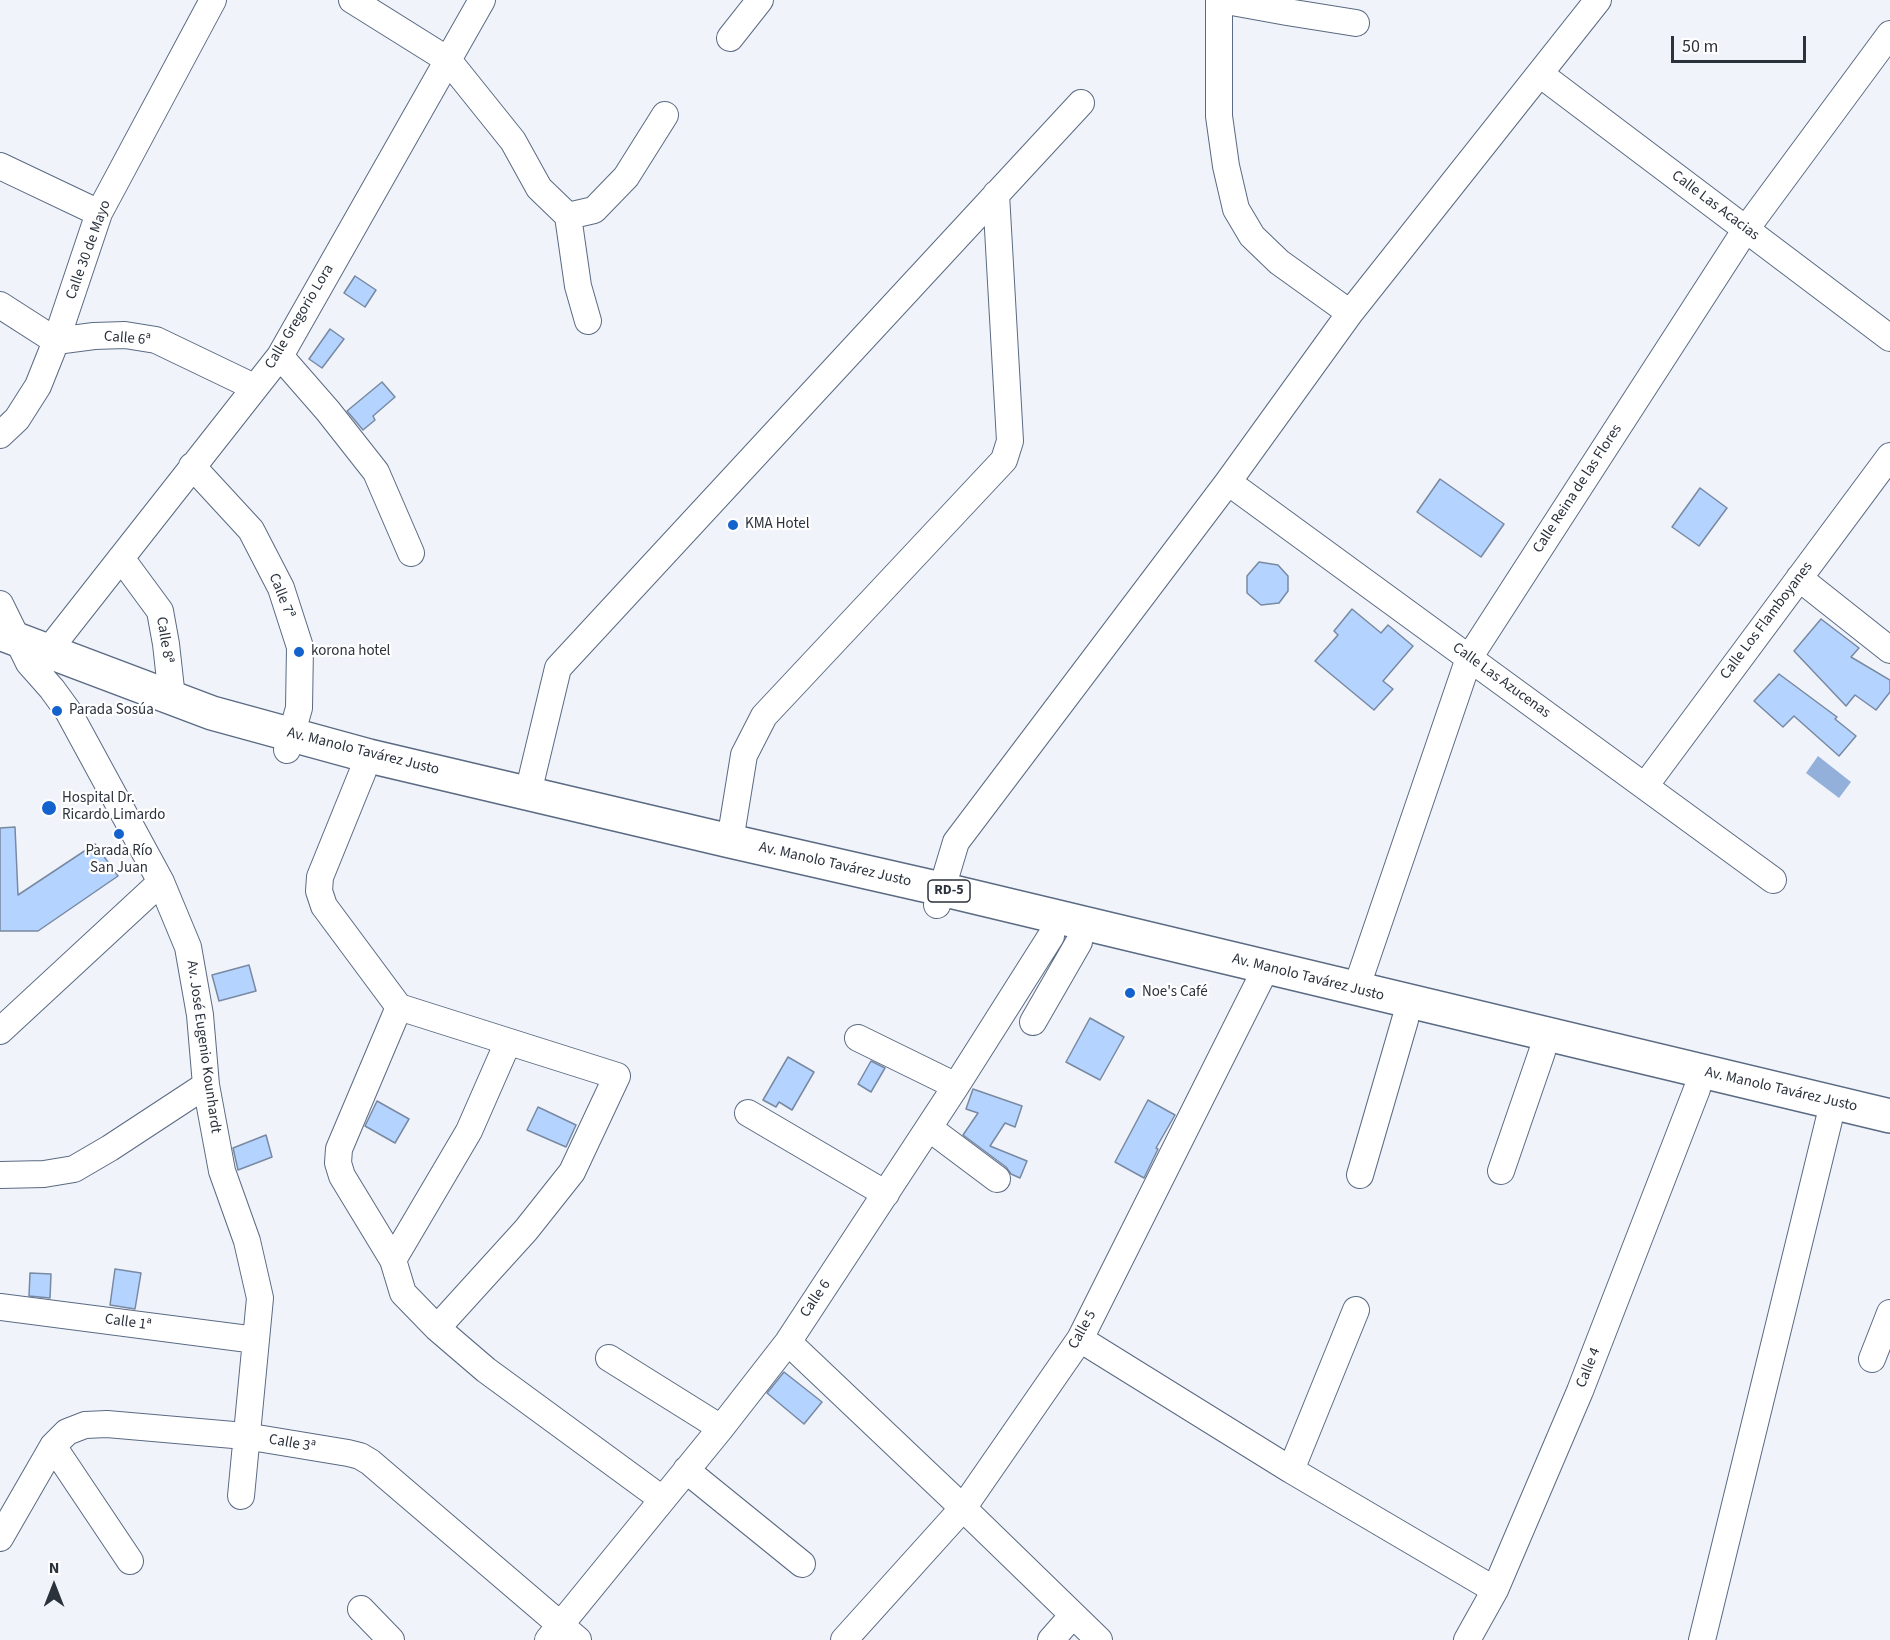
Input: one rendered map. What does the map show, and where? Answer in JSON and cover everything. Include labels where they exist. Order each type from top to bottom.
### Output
[{"type":"main road","name":"Av. Manolo Tavárez Justo","points":[[22,651],[205,728],[369,756],[730,841],[939,897],[1065,939],[1260,980],[1405,1020],[1890,1135]]},
{"type":"main road","name":"Av. Manolo Tavárez Justo","points":[[22,651],[172,698],[363,771],[715,855],[939,897],[1356,989],[1890,1116]]},
{"type":"street","name":"Calle 30 de Mayo","points":[[0,435],[17,419],[38,386],[99,213],[213,0]]},
{"type":"street","points":[[352,0],[448,60],[513,141],[539,188],[568,216],[578,286],[588,321]]},
{"type":"street","name":"Calle Gregorio Lora","points":[[22,651],[121,558],[280,356],[482,0]]},
{"type":"street","points":[[730,38],[760,0]]},
{"type":"street","points":[[1350,313],[1279,262],[1252,236],[1236,209],[1226,166],[1219,116],[1220,0],[1356,23]]},
{"type":"street","points":[[939,897],[957,842],[1228,482],[1350,313],[1598,0]]},
{"type":"street","name":"Calle Reina de las Flores","points":[[1356,989],[1469,658],[1746,229],[1890,34]]},
{"type":"street","name":"Calle Las Acacias","points":[[1540,74],[1890,338]]},
{"type":"street","points":[[528,793],[558,668],[1081,103]]},
{"type":"street","points":[[568,216],[594,210],[626,177],[665,115]]},
{"type":"street","points":[[0,166],[99,213]]},
{"type":"street","points":[[730,841],[744,755],[765,716],[1004,460],[1010,441],[996,194]]},
{"type":"street","points":[[0,305],[56,340]]},
{"type":"street","name":"Calle 6ª","points":[[56,340],[125,335],[156,340],[254,387]]},
{"type":"street","points":[[280,356],[328,411],[376,472],[411,553]]},
{"type":"street","name":"Calle Los Flamboyanes","points":[[1645,786],[1890,456]]},
{"type":"street","name":"Calle 7ª","points":[[192,466],[250,530],[281,588],[300,647],[299,708],[290,742]]},
{"type":"street","name":"Calle Las Azucenas","points":[[1228,482],[1773,880]]},
{"type":"street","name":"Calle 8ª","points":[[121,558],[160,611],[172,698]]},
{"type":"street","points":[[1799,578],[1890,650]]},
{"type":"street","name":"Av. José Eugenio Kounhardt","points":[[0,604],[22,651],[68,711],[162,882],[188,947],[200,1016],[206,1085],[222,1171],[246,1241],[260,1298],[241,1496]]},
{"type":"street","points":[[363,771],[321,877],[319,891],[324,906],[399,1007],[617,1077],[572,1172],[526,1230],[436,1328]]},
{"type":"street","points":[[0,1031],[162,882]]},
{"type":"street","points":[[1033,1022],[1065,939]]},
{"type":"street","name":"Calle 6","points":[[562,1635],[662,1499],[788,1342],[956,1086],[1065,939]]},
{"type":"street","name":"Calle 5","points":[[844,1640],[963,1508],[1080,1339],[1260,980]]},
{"type":"street","points":[[399,1007],[339,1149],[338,1163],[342,1176],[393,1260],[403,1293],[436,1328],[486,1370],[662,1499]]},
{"type":"street","points":[[1360,1175],[1405,1020]]},
{"type":"street","points":[[858,1038],[956,1086]]},
{"type":"street","points":[[393,1260],[469,1131],[508,1042]]},
{"type":"street","points":[[1501,1171],[1542,1052]]},
{"type":"street","points":[[0,1175],[44,1174],[74,1169],[206,1085]]},
{"type":"street","name":"Calle 4","points":[[1467,1640],[1495,1590],[1580,1391],[1698,1089]]},
{"type":"street","points":[[748,1113],[886,1194]]},
{"type":"street","points":[[1702,1640],[1829,1120]]},
{"type":"street","points":[[929,1128],[997,1179]]},
{"type":"street","name":"Calle 1ª","points":[[2,1310],[256,1340]]},
{"type":"street","points":[[1291,1470],[1356,1310]]},
{"type":"street","points":[[1872,1359],[1890,1313]]},
{"type":"street","points":[[1080,1339],[1291,1470],[1495,1590]]},
{"type":"street","points":[[788,1342],[1099,1640]]},
{"type":"street","points":[[609,1358],[721,1428]]},
{"type":"street","name":"Calle 3ª","points":[[0,1538],[53,1446],[67,1432],[85,1425],[107,1424],[245,1436],[348,1453],[370,1462],[562,1635]]},
{"type":"street","points":[[53,1446],[130,1561]]},
{"type":"street","points":[[686,1470],[802,1564]]},
{"type":"street","points":[[361,1609],[391,1640]]},
{"type":"street","points":[[1051,1640],[1073,1615]]},
{"type":"water","points":[[1818,756],[1851,782],[1839,798],[1806,773]]},
{"type":"building","points":[[355,276],[376,290],[365,307],[344,293]]},
{"type":"building","points":[[330,329],[344,339],[322,368],[309,359]]},
{"type":"building","points":[[382,382],[395,397],[373,416],[375,420],[363,430],[347,411]]},
{"type":"building","points":[[1440,479],[1504,524],[1481,557],[1417,512]]},
{"type":"building","points":[[1700,488],[1727,508],[1699,546],[1672,527]]},
{"type":"building","points":[[1259,562],[1278,565],[1288,576],[1288,591],[1279,603],[1261,605],[1247,593],[1247,576]]},
{"type":"building","points":[[1352,609],[1381,633],[1388,625],[1413,646],[1383,681],[1393,689],[1374,710],[1315,661],[1338,635],[1334,631]]},
{"type":"building","points":[[1821,619],[1859,648],[1851,657],[1890,680],[1890,692],[1876,710],[1855,695],[1846,706],[1794,651]]},
{"type":"building","points":[[1779,674],[1837,717],[1835,719],[1856,736],[1839,756],[1794,716],[1783,727],[1754,701]]},
{"type":"building","points":[[15,827],[18,895],[95,844],[118,876],[38,931],[0,931],[0,828]]},
{"type":"building","points":[[249,965],[256,991],[219,1001],[212,975]]},
{"type":"building","points":[[1090,1018],[1124,1037],[1100,1080],[1066,1062]]},
{"type":"building","points":[[788,1057],[814,1072],[792,1110],[779,1102],[776,1107],[763,1100]]},
{"type":"building","points":[[871,1061],[885,1068],[871,1092],[858,1084]]},
{"type":"building","points":[[973,1089],[1022,1106],[1015,1127],[1005,1123],[990,1146],[1027,1161],[1020,1178],[1011,1174],[1006,1167],[963,1135],[978,1113],[966,1109]]},
{"type":"building","points":[[1148,1100],[1175,1115],[1156,1148],[1158,1149],[1144,1178],[1115,1162]]},
{"type":"building","points":[[377,1101],[409,1119],[395,1143],[365,1126]]},
{"type":"building","points":[[538,1107],[576,1125],[566,1147],[527,1130]]},
{"type":"building","points":[[266,1135],[272,1157],[238,1170],[233,1148]]},
{"type":"building","points":[[115,1269],[141,1273],[135,1309],[110,1305]]},
{"type":"building","points":[[30,1273],[51,1274],[50,1298],[29,1296]]},
{"type":"building","points":[[784,1372],[822,1402],[804,1424],[767,1393]]},
{"type":"place","name":"KMA Hotel","points":[[733,525]]},
{"type":"place","name":"korona hotel","points":[[299,652]]},
{"type":"place","name":"Parada Sosúa","points":[[57,711]]},
{"type":"place","name":"Hospital Dr. Ricardo Limardo","points":[[49,808]]},
{"type":"place","name":"Parada Río San Juan","points":[[119,834]]},
{"type":"place","name":"Noe's Café","points":[[1130,993]]}]
